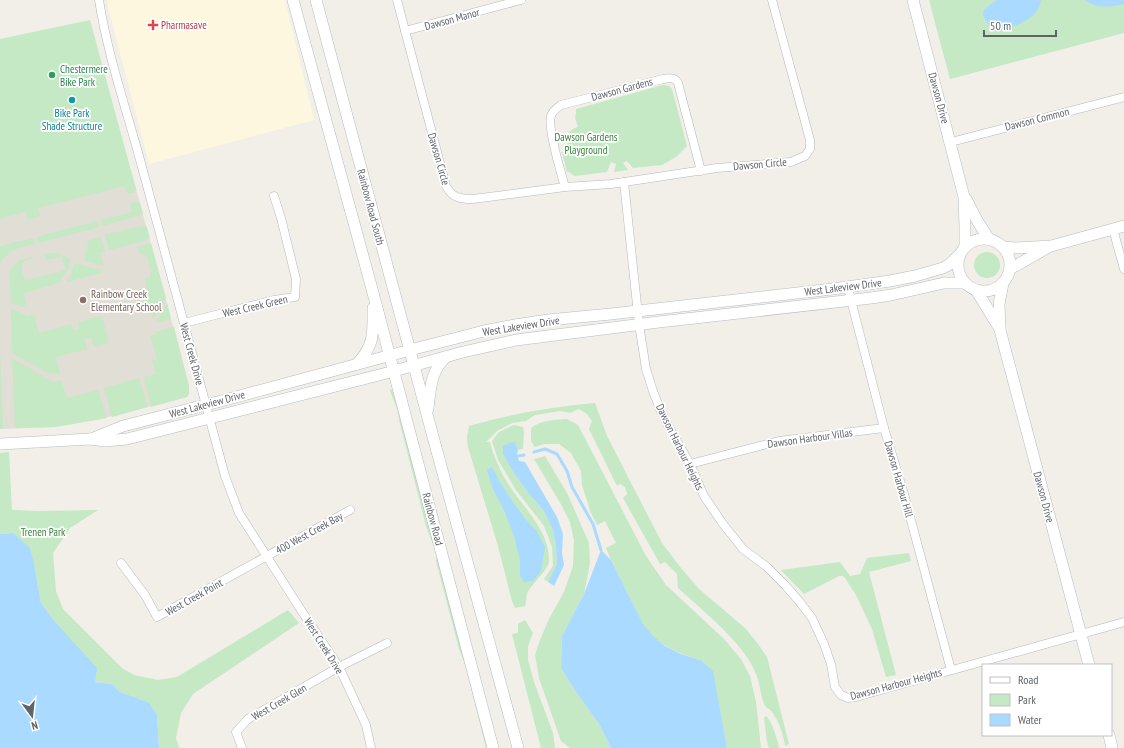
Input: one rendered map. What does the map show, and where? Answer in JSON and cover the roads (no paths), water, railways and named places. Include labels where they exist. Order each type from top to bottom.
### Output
[{"type":"street","name":"West Creek Drive","points":[[99,0],[102,21],[225,476],[239,513],[339,667],[366,725],[371,748]]},
{"type":"street","name":"Rainbow Road South","points":[[293,0],[372,289]]},
{"type":"street","name":"Rainbow Road South","points":[[316,0],[427,414]]},
{"type":"street","name":"Dawson Circle","points":[[397,0],[445,182],[449,191],[454,197],[464,199],[564,186],[611,184],[717,168],[791,162],[805,156],[810,149],[810,140],[772,0]]},
{"type":"street","name":"Dawson Manor","points":[[405,31],[521,0]]},
{"type":"street","name":"Dawson Drive","points":[[913,0],[964,197],[966,226],[962,251]]},
{"type":"street","name":"Dawson Gardens","points":[[564,186],[550,128],[550,117],[555,110],[561,105],[662,79],[674,78],[678,83],[700,170]]},
{"type":"street","name":"Dawson Common","points":[[951,142],[1124,97]]},
{"type":"street","points":[[624,182],[637,311]]},
{"type":"street","name":"West Creek Green","points":[[184,323],[274,300],[295,297],[296,279],[274,196]]},
{"type":"street","name":"Dawson Drive","points":[[964,197],[989,239]]},
{"type":"street","points":[[1004,248],[1051,246],[1119,227],[1124,269]]},
{"type":"street","points":[[982,238],[997,242],[1004,248],[1010,261],[1010,269],[1003,283],[997,288],[984,291],[970,288],[964,283],[960,277],[957,262],[962,251],[975,240],[982,238]]},
{"type":"street","points":[[1010,269],[1051,246]]},
{"type":"street","name":"West Lakeview Drive","points":[[90,439],[123,426],[476,333],[515,325],[848,287],[897,279],[936,270],[950,264],[962,251]]},
{"type":"street","name":"West Lakeview Drive","points":[[0,444],[90,439],[105,441],[127,439],[414,366],[446,356],[516,340],[639,324],[891,295],[944,283],[964,283]]},
{"type":"street","name":"Dawson Drive","points":[[1003,283],[999,304],[1000,330],[1090,664]]},
{"type":"street","name":"Dawson Harbour Hill","points":[[848,287],[850,300],[884,428],[904,494],[951,670]]},
{"type":"street","name":"Rainbow Road","points":[[372,289],[493,748]]},
{"type":"street","points":[[356,364],[363,358],[371,345],[373,329],[372,289]]},
{"type":"street","name":"Dawson Drive","points":[[976,290],[1000,330]]},
{"type":"street","name":"Dawson Harbour Heights","points":[[637,311],[646,369],[653,392],[669,427],[690,464],[704,496],[723,524],[743,548],[767,567],[785,585],[812,618],[824,644],[831,664],[835,687],[840,695],[848,698],[856,697],[1124,622]]},
{"type":"street","points":[[427,414],[433,378],[438,365],[446,356]]},
{"type":"street","name":"Rainbow Road","points":[[427,414],[518,748]]},
{"type":"street","name":"Dawson Harbour Villas","points":[[690,464],[778,441],[884,428]]},
{"type":"street","name":"400 West Creek Bay","points":[[267,557],[350,510]]},
{"type":"street","name":"West Creek Point","points":[[121,563],[145,595],[157,617],[267,557]]},
{"type":"street","points":[[339,667],[387,644]]},
{"type":"street","name":"West Creek Glen","points":[[242,748],[236,732],[248,719],[339,667]]},
{"type":"street","points":[[1109,736],[1112,748]]},
{"type":"water","points":[[997,0],[1041,0],[1033,16],[1012,27],[996,31],[989,26],[983,13],[987,7]]},
{"type":"water","points":[[1085,0],[1124,0],[1124,4],[1099,6]]},
{"type":"water","points":[[515,442],[518,450],[517,454],[519,461],[525,462],[557,517],[563,534],[562,553],[564,565],[554,586],[548,582],[557,564],[553,530],[543,510],[516,476],[503,454],[503,446]]},
{"type":"water","points":[[492,467],[499,481],[527,521],[536,530],[545,547],[541,571],[533,581],[524,582],[520,575],[520,561],[514,536],[504,510],[493,489],[487,470]]},
{"type":"water","points":[[13,533],[30,548],[41,603],[55,622],[97,668],[95,682],[112,684],[120,692],[148,702],[157,714],[159,748],[0,748],[0,534]]},
{"type":"water","points":[[601,550],[611,560],[643,624],[652,635],[665,646],[681,654],[700,660],[713,671],[727,748],[611,748],[599,724],[561,668],[562,636],[584,594]]},
{"type":"waterway","points":[[534,452],[545,449],[557,454],[567,471],[572,487],[593,524],[601,550]]},
{"type":"waterway","points":[[518,456],[524,455]]},
{"type":"place","name":"Pharmasave","points":[[153,25]]},
{"type":"place","name":"Chestermere Bike Park","points":[[52,75]]},
{"type":"place","name":"Bike Park Shade Structure","points":[[72,100]]},
{"type":"place","name":"Rainbow Creek Elementary School","points":[[83,300]]},
{"type":"park label","name":"Dawson Gardens Playground","points":[[586,143]]},
{"type":"park label","name":"Trenen Park","points":[[43,532]]}]
